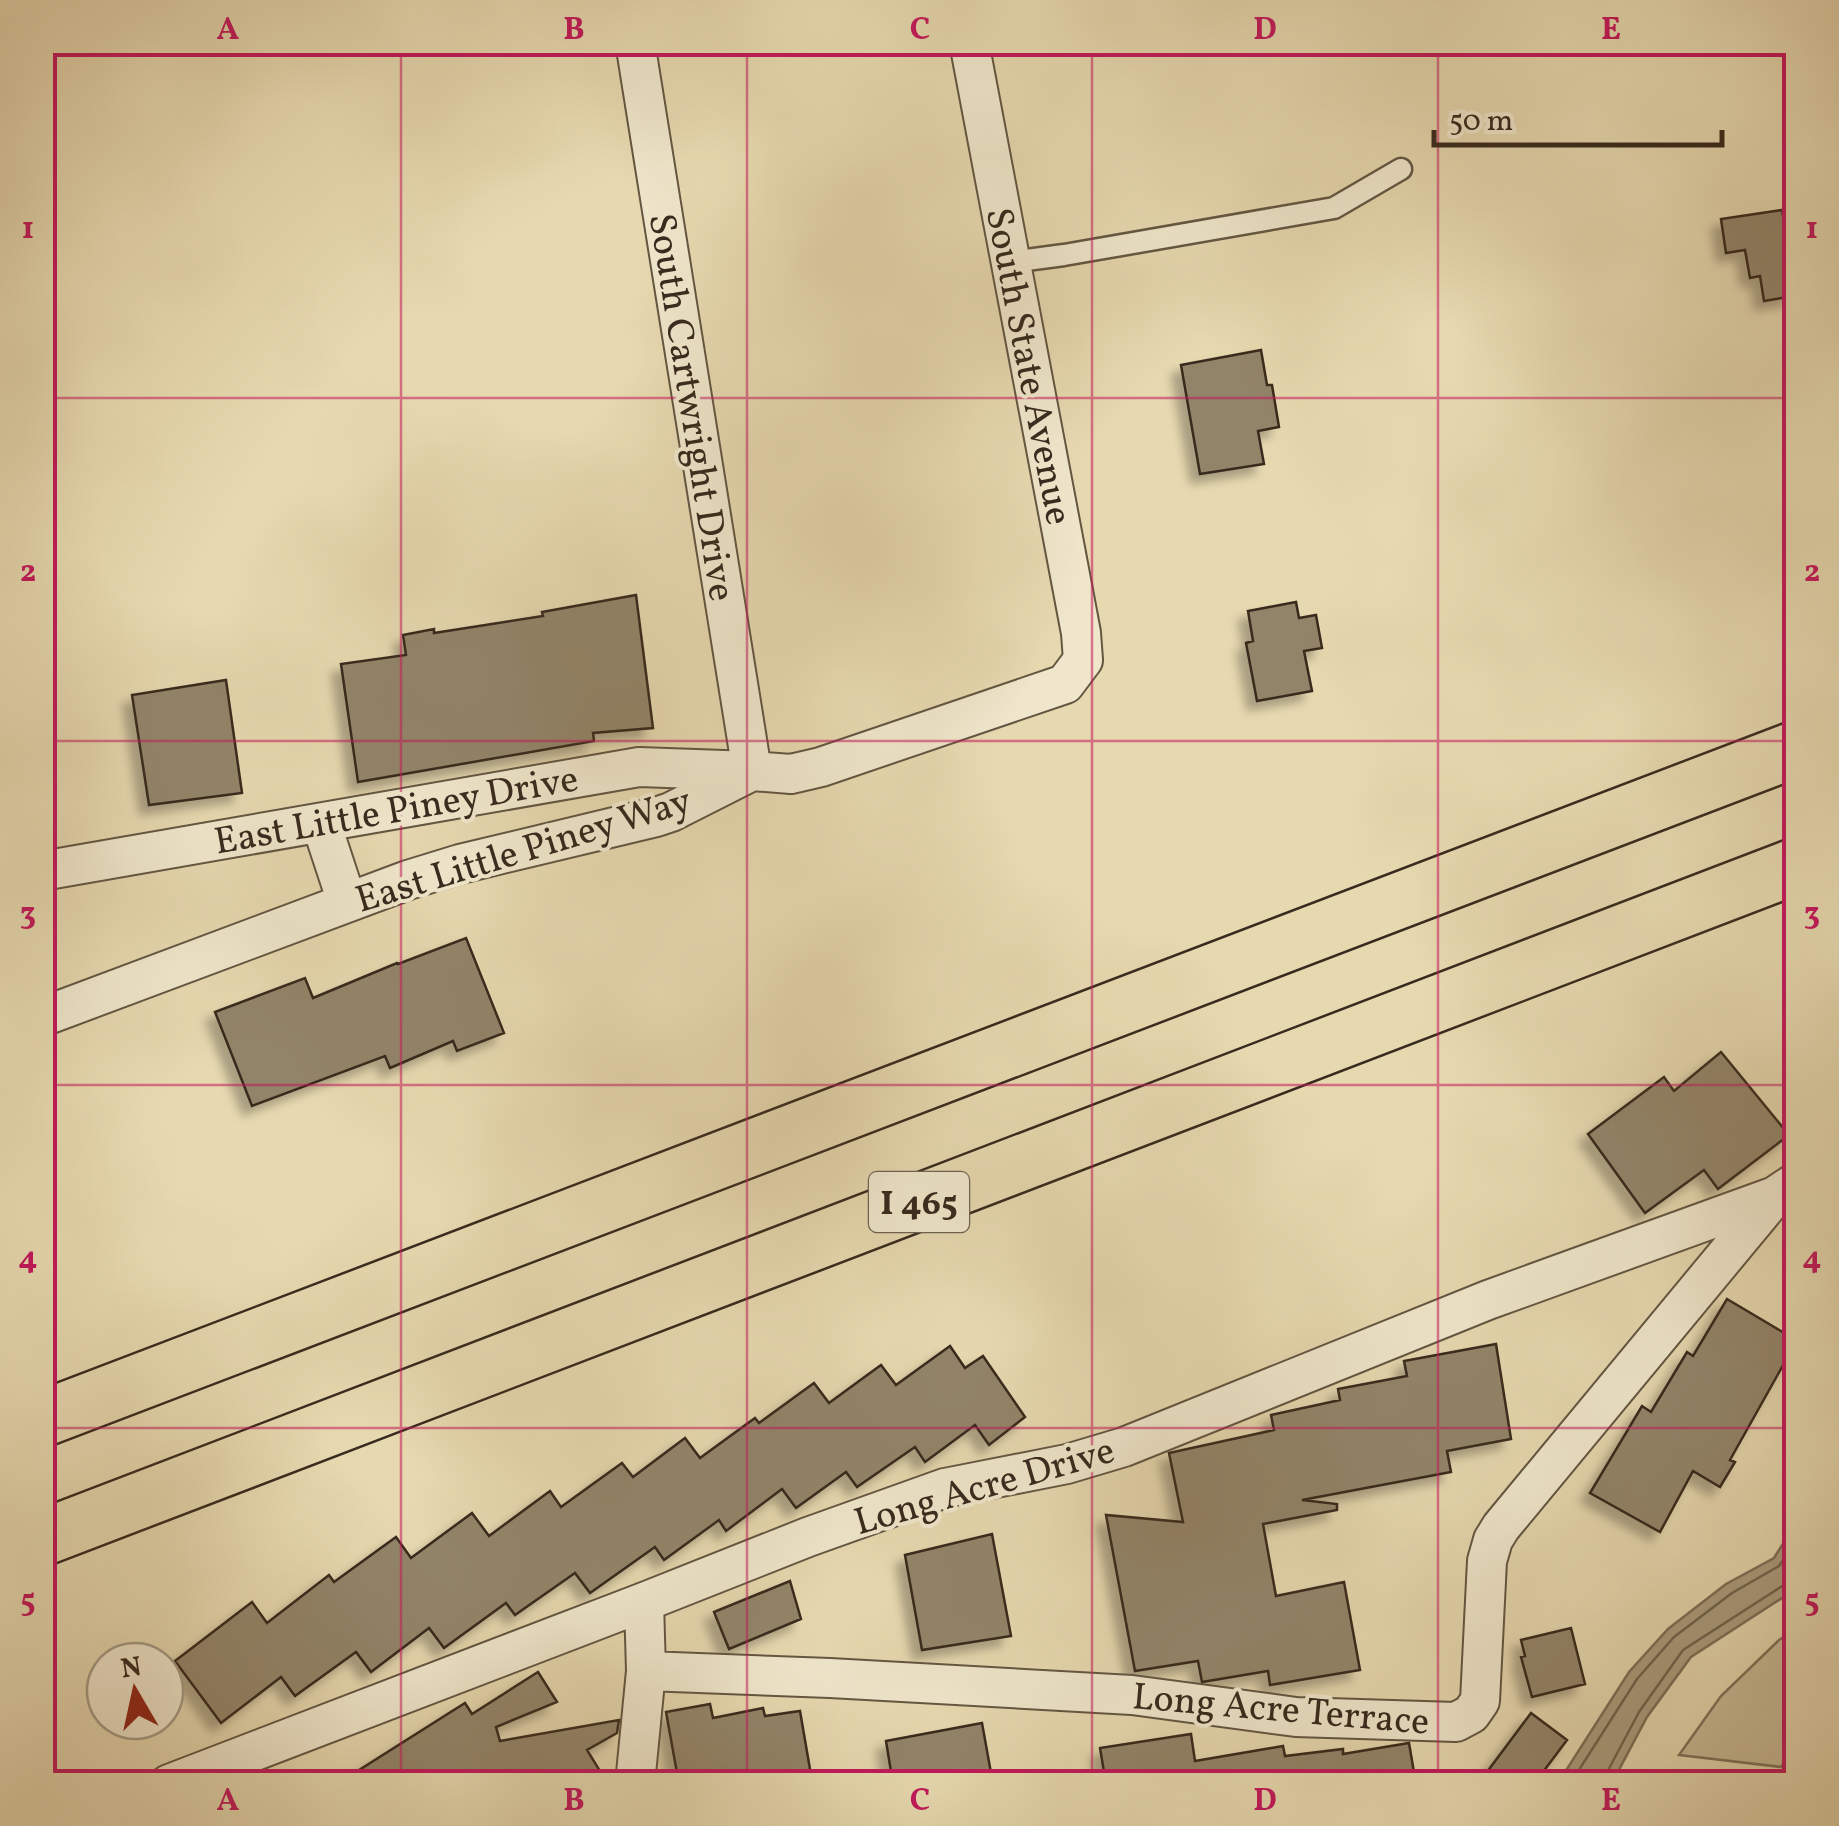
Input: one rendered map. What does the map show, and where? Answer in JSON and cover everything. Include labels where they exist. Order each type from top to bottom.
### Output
[{"type":"highway","points":[[42,1419],[1796,749]]},
{"type":"highway","name":"I 465","points":[[42,1538],[1796,866]]},
{"type":"street","name":"South Cartwright Drive","points":[[635,42],[752,771]]},
{"type":"street","name":"South State Avenue","points":[[969,42],[1080,633],[1083,660],[1065,684]]},
{"type":"street","name":"East Little Piney Way","points":[[42,1017],[460,864],[656,817],[752,771],[791,774],[821,766],[1065,684]]},
{"type":"street","name":"East Little Piney Drive","points":[[42,871],[639,767],[752,771]]},
{"type":"street","points":[[321,822],[348,902]]},
{"type":"street","name":"Long Acre Drive","points":[[169,1784],[808,1537],[945,1488],[1067,1464],[1124,1447],[1488,1300],[1786,1189]]},
{"type":"street","name":"Long Acre Terrace","points":[[646,1672],[1132,1695],[1296,1717],[1456,1722],[1466,1718],[1480,1701],[1487,1561],[1493,1540],[1786,1189]]},
{"type":"street","points":[[635,1784],[646,1672],[644,1602]]},
{"type":"lane","points":[[1011,262],[1334,208],[1401,169]]},
{"type":"shaded area","points":[[1796,1629],[1796,1745],[1781,1767],[1679,1755],[1721,1696],[1779,1640]]},
{"type":"water","points":[[1796,1523],[1796,1589],[1691,1657],[1647,1717],[1612,1783],[1558,1783],[1629,1672],[1668,1629],[1726,1584],[1774,1558]]},
{"type":"building","points":[[1782,210],[1786,234],[1796,234],[1796,268],[1791,269],[1794,296],[1764,301],[1760,276],[1750,278],[1745,250],[1726,253],[1721,219]]},
{"type":"building","points":[[1261,350],[1279,427],[1258,431],[1264,464],[1200,474],[1181,365]]},
{"type":"building","points":[[636,595],[653,728],[593,733],[594,741],[358,782],[341,664],[406,655],[403,635],[543,616],[542,612]]},
{"type":"building","points":[[1296,602],[1299,618],[1316,615],[1322,648],[1304,651],[1312,691],[1257,701],[1246,643],[1253,641],[1248,611]]},
{"type":"building","points":[[226,680],[242,793],[149,805],[132,695]]},
{"type":"building","points":[[466,938],[504,1033],[457,1051],[453,1041],[390,1068],[385,1056],[252,1106],[215,1012],[305,978],[313,998]]},
{"type":"building","points":[[1721,1052],[1789,1135],[1718,1189],[1704,1170],[1645,1213],[1588,1134],[1664,1077],[1674,1091]]},
{"type":"building","points":[[1727,1299],[1796,1342],[1730,1460],[1735,1462],[1720,1487],[1693,1471],[1660,1532],[1590,1493],[1642,1406],[1651,1412],[1687,1352],[1693,1356]]},
{"type":"building","points":[[1496,1344],[1511,1439],[1447,1451],[1451,1472],[1302,1500],[1337,1504],[1337,1510],[1263,1524],[1276,1596],[1344,1582],[1360,1670],[1270,1685],[1268,1671],[1202,1682],[1198,1661],[1135,1671],[1106,1515],[1183,1522],[1169,1453],[1274,1430],[1271,1415],[1340,1400],[1338,1389],[1407,1376],[1404,1361]]},
{"type":"building","points":[[950,1346],[965,1368],[983,1356],[1025,1417],[989,1445],[975,1425],[925,1462],[915,1447],[857,1487],[846,1472],[796,1508],[782,1489],[726,1531],[719,1520],[664,1560],[655,1547],[590,1593],[575,1573],[515,1615],[506,1603],[444,1648],[429,1628],[371,1672],[356,1652],[295,1696],[281,1677],[221,1723],[185,1674],[185,1653],[252,1602],[267,1623],[329,1575],[334,1582],[396,1537],[411,1558],[472,1513],[489,1536],[550,1491],[561,1507],[622,1463],[633,1477],[685,1438],[700,1458],[755,1418],[759,1423],[814,1383],[829,1403],[881,1365],[896,1385]]},
{"type":"building","points":[[992,1534],[1011,1636],[922,1650],[905,1555]]},
{"type":"building","points":[[790,1581],[801,1619],[729,1649],[714,1612]]},
{"type":"building","points":[[1571,1628],[1585,1684],[1532,1697],[1521,1657],[1525,1656],[1521,1640]]},
{"type":"building","points":[[538,1672],[557,1702],[496,1727],[500,1741],[619,1720],[617,1733],[587,1750],[600,1771],[580,1784],[337,1784],[465,1703],[472,1714]]},
{"type":"building","points":[[710,1704],[713,1718],[763,1708],[765,1716],[800,1711],[811,1775],[776,1780],[776,1784],[679,1784],[666,1712]]},
{"type":"building","points":[[1531,1713],[1567,1740],[1534,1784],[1478,1784]]},
{"type":"building","points":[[982,1723],[993,1784],[893,1784],[886,1741]]},
{"type":"building","points":[[1191,1734],[1195,1761],[1283,1746],[1285,1756],[1343,1749],[1343,1754],[1409,1743],[1416,1784],[1106,1784],[1100,1748]]}]
